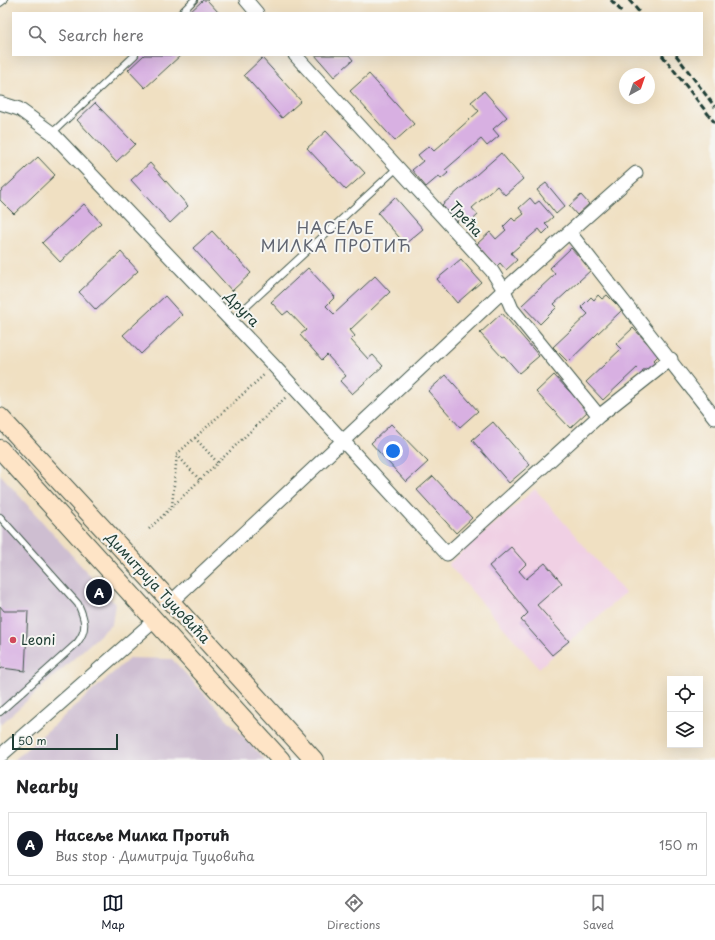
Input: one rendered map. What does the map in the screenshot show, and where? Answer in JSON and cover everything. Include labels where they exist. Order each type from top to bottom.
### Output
[{"type":"main road","name":"Димитрија Туцовића","points":[[0,418],[171,602],[314,760]]},
{"type":"main road","name":"Димитрија Туцовића","points":[[0,449],[281,760]]},
{"type":"street","points":[[246,0],[256,12]]},
{"type":"street","name":"Трећа","points":[[296,56],[492,271],[504,290],[512,309],[599,416]]},
{"type":"street","name":"Друга","points":[[0,102],[19,109],[52,133],[295,388],[447,554],[599,416]]},
{"type":"street","points":[[171,602],[342,440],[504,290],[636,173]]},
{"type":"street","points":[[570,233],[671,359],[715,418]]},
{"type":"street","points":[[599,416],[671,359]]},
{"type":"street","points":[[0,756],[154,621]]},
{"type":"lane","points":[[0,3],[4,0]]},
{"type":"lane","points":[[181,12],[194,0]]},
{"type":"lane","points":[[52,133],[135,56]]},
{"type":"lane","points":[[232,321],[398,168]]},
{"type":"lane","points":[[0,517],[78,604],[84,616],[85,628],[83,635],[77,642],[0,712]]},
{"type":"path","points":[[172,507],[177,454],[274,366]]},
{"type":"path","points":[[150,529],[295,388]]},
{"type":"path","points":[[195,438],[218,462]]},
{"type":"path","points":[[177,454],[200,480]]},
{"type":"shaded area","points":[[0,474],[115,604],[112,624],[0,725]]},
{"type":"shaded area","points":[[535,489],[625,593],[539,668],[448,564]]},
{"type":"shaded area","points":[[130,658],[172,659],[265,760],[14,760]]},
{"type":"building","points":[[203,0],[207,0],[218,12],[190,12]]},
{"type":"building","points":[[143,56],[180,56],[145,88],[128,70]]},
{"type":"building","points":[[316,56],[350,56],[353,60],[334,77]]},
{"type":"building","points":[[262,58],[301,101],[282,118],[244,75]]},
{"type":"building","points":[[369,74],[414,124],[395,141],[350,91]]},
{"type":"building","points":[[484,91],[507,117],[493,129],[499,136],[487,146],[481,139],[445,170],[448,173],[441,179],[439,176],[426,187],[412,170],[423,161],[418,155],[429,146],[434,151],[479,111],[471,102]]},
{"type":"building","points":[[95,103],[135,144],[116,162],[77,120]]},
{"type":"building","points":[[326,131],[365,173],[346,190],[307,148]]},
{"type":"building","points":[[501,153],[523,179],[505,195],[497,186],[472,208],[478,215],[467,225],[460,218],[457,222],[442,205]]},
{"type":"building","points":[[38,157],[55,175],[14,214],[0,200],[0,192]]},
{"type":"building","points":[[150,163],[188,206],[170,223],[131,180]]},
{"type":"building","points":[[546,183],[565,206],[556,214],[537,190]]},
{"type":"building","points":[[581,195],[589,204],[577,215],[569,206]]},
{"type":"building","points":[[395,197],[423,229],[405,244],[378,213]]},
{"type":"building","points":[[530,198],[535,204],[539,201],[553,217],[545,224],[549,228],[543,234],[539,229],[511,253],[517,260],[506,270],[500,263],[497,266],[477,244],[490,232],[496,239],[506,230],[503,227],[512,218],[515,221],[524,214],[519,208]]},
{"type":"building","points":[[84,204],[101,223],[60,262],[42,243]]},
{"type":"building","points":[[212,231],[251,273],[232,291],[193,248]]},
{"type":"building","points":[[571,248],[591,270],[554,304],[557,307],[540,324],[522,305],[555,274],[550,268]]},
{"type":"building","points":[[121,252],[138,271],[96,310],[79,292]]},
{"type":"building","points":[[461,259],[481,282],[457,303],[437,279]]},
{"type":"building","points":[[308,268],[335,297],[326,306],[334,314],[375,276],[390,292],[350,330],[355,336],[351,340],[368,359],[373,355],[383,366],[352,394],[340,381],[346,376],[327,355],[322,360],[300,335],[306,330],[288,311],[283,315],[271,302]]},
{"type":"building","points":[[598,295],[602,299],[607,295],[622,310],[568,362],[553,347],[588,314],[581,307],[591,297],[594,300]]},
{"type":"building","points":[[165,296],[182,315],[141,354],[123,335]]},
{"type":"building","points":[[502,313],[539,356],[519,373],[480,333]]},
{"type":"building","points":[[633,328],[659,355],[653,361],[657,366],[650,373],[646,368],[642,371],[638,367],[603,400],[586,382],[621,349],[616,344]]},
{"type":"building","points":[[446,375],[478,411],[460,427],[428,391]]},
{"type":"building","points":[[554,375],[588,411],[570,428],[536,392]]},
{"type":"building","points":[[493,422],[530,465],[509,483],[472,440]]},
{"type":"building","points":[[391,424],[428,462],[406,482],[371,443]]},
{"type":"building","points":[[433,476],[472,518],[456,533],[417,490]]},
{"type":"building","points":[[511,547],[526,564],[519,571],[526,579],[545,563],[562,583],[537,605],[569,641],[552,655],[521,620],[528,613],[489,566]]},
{"type":"building","name":"Leoni","points":[[0,606],[4,611],[28,611],[25,671],[2,668],[0,670]]},
{"type":"railway","points":[[611,0],[622,12]]},
{"type":"railway","points":[[629,0],[639,12]]},
{"type":"railway","points":[[663,56],[715,123]]},
{"type":"railway","points":[[677,56],[715,107]]},
{"type":"place","name":"Насеље Милка Протић","points":[[99,592]]},
{"type":"place","name":"Leoni","points":[[13,640]]},
{"type":"district","name":"НАСЕЉЕ МИЛКА ПРОТИЋ","points":[[336,237]]}]
